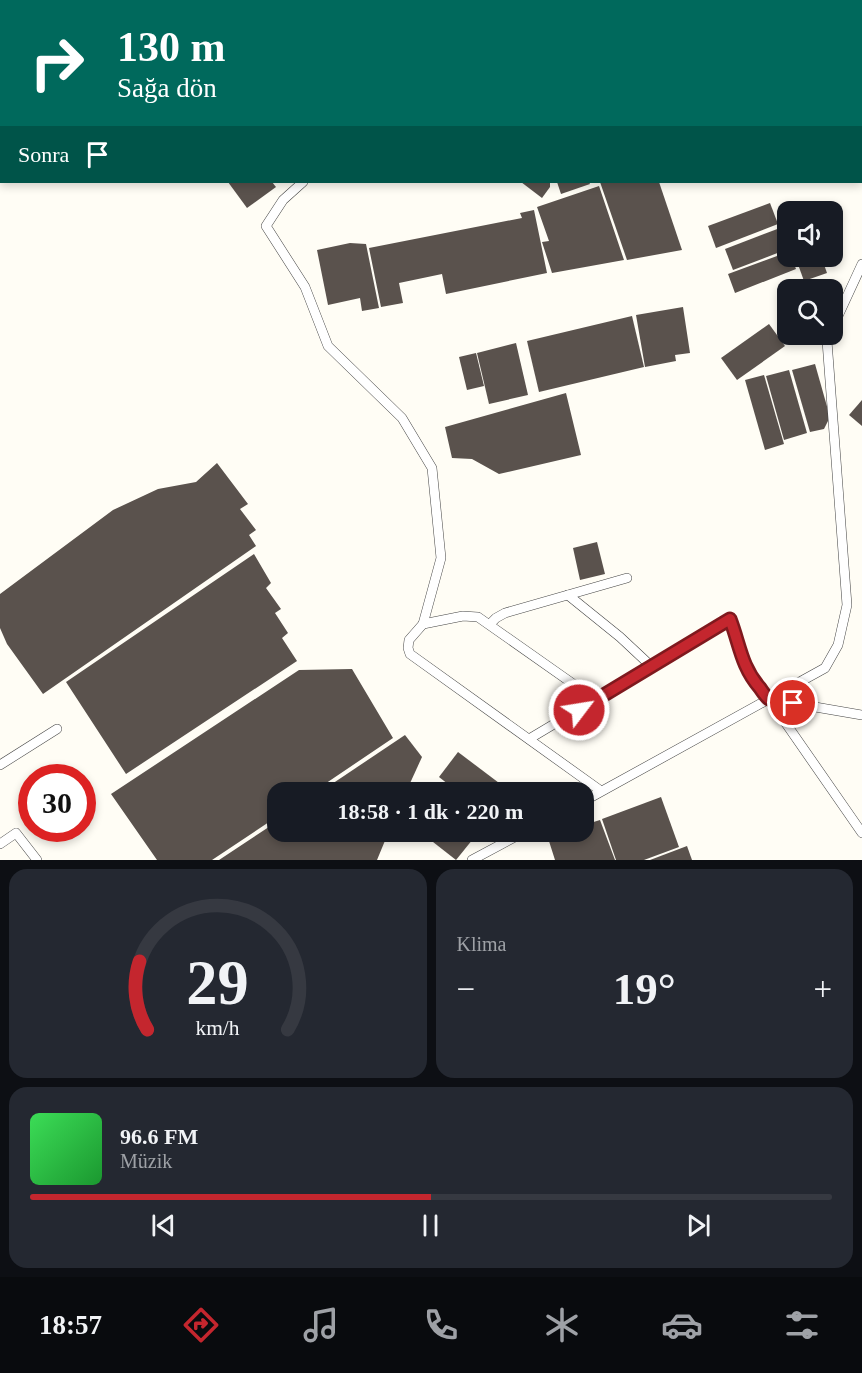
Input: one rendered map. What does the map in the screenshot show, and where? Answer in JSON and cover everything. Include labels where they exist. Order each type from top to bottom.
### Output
[{"type":"street","points":[[302,183],[283,200],[267,226],[304,287],[328,346],[402,418],[432,468],[441,558],[423,624],[409,640],[410,654],[601,791]]},
{"type":"street","points":[[843,305],[862,264]]},
{"type":"street","points":[[594,795],[825,668],[838,645],[847,605],[827,345]]},
{"type":"street","points":[[490,624],[505,613],[627,578]]},
{"type":"street","points":[[568,594],[651,666]]},
{"type":"street","points":[[423,624],[468,615],[478,617],[596,700]]},
{"type":"street","points":[[529,739],[730,619],[746,670],[769,699],[862,833]]},
{"type":"street","points":[[769,699],[862,715]]},
{"type":"street","points":[[0,765],[57,729]]},
{"type":"street","points":[[0,844],[16,833],[38,860]]},
{"type":"street","points":[[472,860],[506,842]]},
{"type":"building","points":[[229,183],[273,183],[276,187],[247,208]]},
{"type":"building","points":[[522,183],[550,183],[550,187],[542,198]]},
{"type":"building","points":[[557,183],[590,184],[561,194]]},
{"type":"building","points":[[600,183],[659,183],[682,250],[627,260]]},
{"type":"building","points":[[599,186],[624,260],[552,273],[542,242],[549,241],[537,207]]},
{"type":"building","points":[[770,203],[777,221],[777,224],[716,248],[708,226]]},
{"type":"building","points":[[534,210],[547,273],[446,294],[442,274],[399,283],[403,303],[381,307],[369,248],[522,218],[520,213]]},
{"type":"building","points":[[777,229],[777,253],[733,270],[725,249]]},
{"type":"building","points":[[350,243],[366,244],[379,308],[362,311],[360,298],[328,305],[317,250]]},
{"type":"building","points":[[777,256],[777,267],[795,267],[796,269],[735,293],[728,274]]},
{"type":"building","points":[[799,267],[825,267],[827,273],[803,279]]},
{"type":"building","points":[[683,307],[690,353],[675,355],[676,361],[645,367],[636,315]]},
{"type":"building","points":[[632,316],[644,367],[539,392],[527,341]]},
{"type":"building","points":[[769,324],[777,335],[777,345],[785,346],[737,380],[721,358]]},
{"type":"building","points":[[516,343],[528,395],[489,404],[477,353]]},
{"type":"building","points":[[476,353],[484,386],[467,390],[459,357]]},
{"type":"building","points":[[815,364],[830,417],[824,429],[810,432],[792,370]]},
{"type":"building","points":[[789,370],[807,433],[784,440],[766,376]]},
{"type":"building","points":[[764,375],[784,444],[765,450],[745,380]]},
{"type":"building","points":[[566,393],[581,455],[499,474],[472,459],[452,458],[445,427]]},
{"type":"building","points":[[862,400],[862,426],[849,415]]},
{"type":"building","points":[[217,463],[248,504],[240,509],[256,530],[249,535],[256,546],[43,694],[7,644],[0,628],[0,594],[113,510],[158,489],[196,482]]},
{"type":"building","points":[[597,542],[605,574],[580,580],[573,548]]},
{"type":"building","points":[[254,554],[271,583],[266,588],[281,609],[275,613],[288,633],[282,638],[297,661],[126,774],[66,682]]},
{"type":"building","points":[[352,669],[393,738],[328,782],[267,782],[267,823],[212,860],[157,860],[111,794],[299,670]]},
{"type":"building","points":[[405,735],[422,757],[411,782],[335,782]]},
{"type":"building","points":[[458,752],[498,782],[445,782],[439,777]]},
{"type":"building","points":[[661,797],[679,847],[644,860],[616,860],[602,819]]},
{"type":"building","points":[[600,820],[615,860],[555,860],[549,842],[594,842],[594,822]]},
{"type":"building","points":[[267,828],[267,842],[384,842],[377,860],[219,860]]},
{"type":"building","points":[[433,842],[471,842],[456,860]]},
{"type":"building","points":[[687,846],[692,860],[650,860]]},
{"type":"route","points":[[579,710],[730,619],[746,670],[752,679],[769,699],[793,703]]}]
